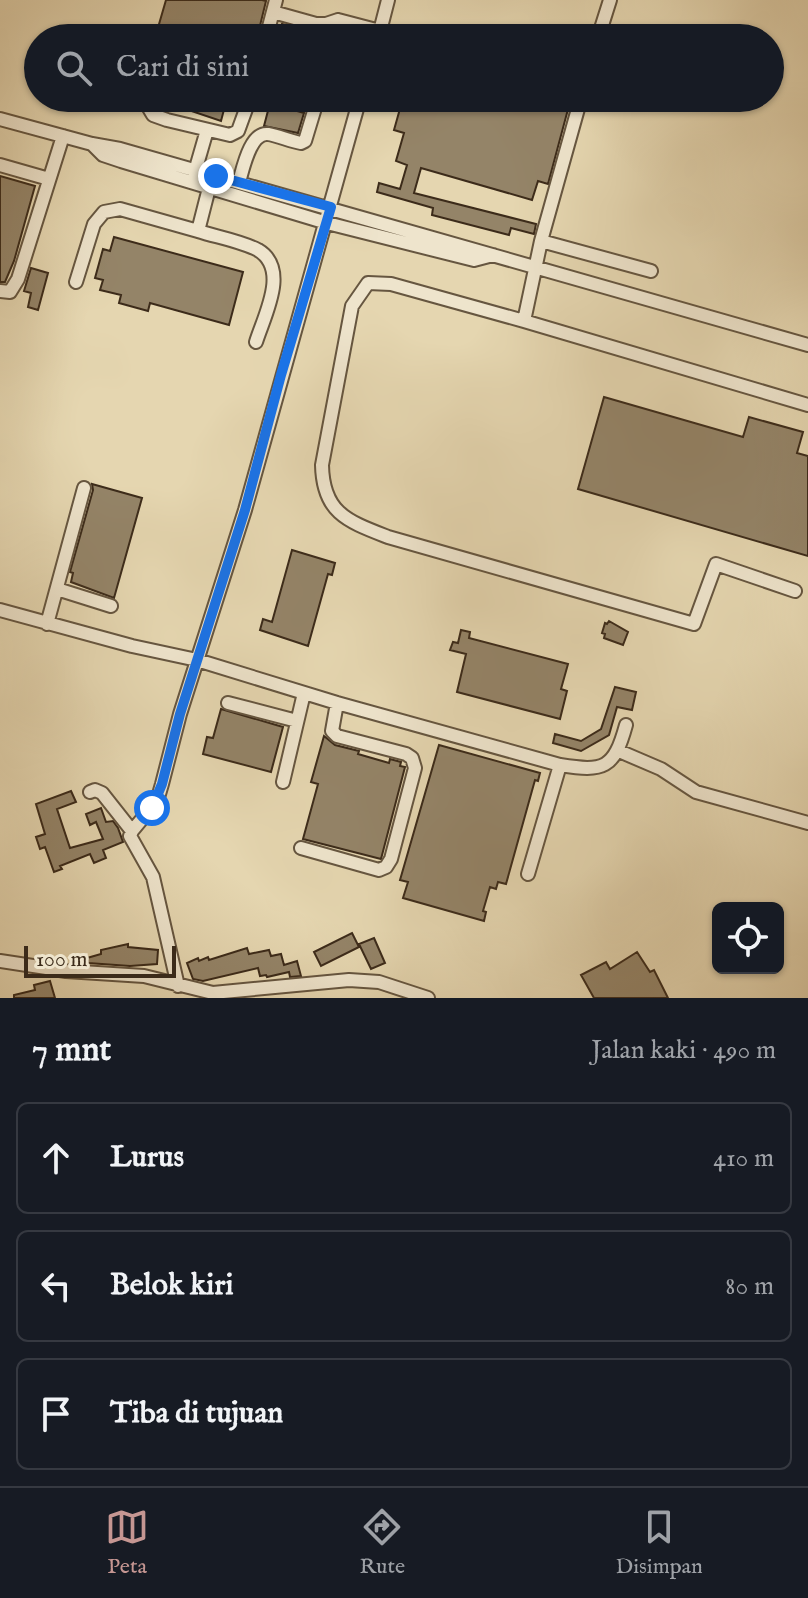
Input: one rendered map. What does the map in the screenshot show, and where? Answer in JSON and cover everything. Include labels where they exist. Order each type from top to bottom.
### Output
[{"type":"street","points":[[382,24],[388,0]]},
{"type":"street","points":[[602,24],[610,0]]},
{"type":"street","points":[[274,6],[316,24],[338,20],[350,24]]},
{"type":"street","points":[[337,24],[338,20]]},
{"type":"street","points":[[151,112],[230,135],[238,131],[245,112]]},
{"type":"street","points":[[239,182],[253,140],[266,134],[301,143],[305,141],[314,112]]},
{"type":"street","points":[[132,831],[157,801],[197,660],[225,577],[356,112]]},
{"type":"street","points":[[524,321],[541,241],[577,112]]},
{"type":"street","points":[[0,119],[92,144],[103,155],[194,176],[239,182],[808,345]]},
{"type":"street","points":[[194,176],[207,130]]},
{"type":"street","points":[[0,291],[10,292],[18,279],[63,136]]},
{"type":"street","points":[[0,165],[49,179]]},
{"type":"street","points":[[194,176],[209,188],[327,223],[474,260],[493,255]]},
{"type":"street","points":[[198,231],[209,188]]},
{"type":"street","points":[[76,282],[94,224],[104,212],[120,209],[258,250],[273,269],[274,283],[256,342]]},
{"type":"street","points":[[541,241],[651,271]]},
{"type":"street","points":[[795,591],[716,564],[694,624],[388,537],[351,521],[332,506],[323,488],[322,465],[352,306],[368,283],[391,284],[808,405]]},
{"type":"street","points":[[47,624],[84,488]]},
{"type":"street","points":[[57,589],[111,606]]},
{"type":"street","points":[[0,610],[132,646],[197,660],[337,703],[560,765],[582,769],[614,759],[626,725]]},
{"type":"street","points":[[283,782],[304,693]]},
{"type":"street","points":[[228,703],[297,721]]},
{"type":"street","points":[[301,848],[379,870],[386,867],[391,859],[415,768],[412,758],[406,754],[337,736],[332,731],[332,724],[337,703]]},
{"type":"street","points":[[619,751],[661,769],[696,792],[808,823]]},
{"type":"street","points":[[528,874],[560,765]]},
{"type":"street","points":[[90,792],[95,790],[102,793],[132,831],[132,842],[153,877],[178,986]]},
{"type":"street","points":[[0,961],[66,971],[144,976],[221,994],[287,992],[336,981],[366,981],[397,986],[428,998]]},
{"type":"building","points":[[166,0],[266,1],[260,24],[159,24]]},
{"type":"building","points":[[194,112],[223,112],[221,121]]},
{"type":"building","points":[[268,112],[304,113],[298,133],[264,126]]},
{"type":"building","points":[[399,112],[567,112],[548,184],[538,181],[532,200],[421,168],[414,193],[536,224],[534,234],[511,228],[509,235],[432,215],[433,208],[377,192],[379,183],[400,189],[407,165],[396,161],[404,133],[394,130]]},
{"type":"building","points":[[0,176],[35,186],[5,282],[0,282]]},
{"type":"building","points":[[114,237],[243,272],[229,325],[150,303],[148,311],[119,303],[121,295],[100,290],[103,280],[95,278],[103,249],[110,251]]},
{"type":"building","points":[[31,268],[48,273],[38,310],[28,307],[31,293],[24,291]]},
{"type":"building","points":[[604,397],[743,437],[749,417],[803,432],[797,453],[808,456],[808,556],[578,489]]},
{"type":"building","points":[[92,484],[142,498],[114,598],[71,582],[73,573],[70,572],[93,490]]},
{"type":"building","points":[[292,550],[335,563],[332,575],[328,574],[308,646],[260,630],[263,619],[272,622]]},
{"type":"building","points":[[609,621],[628,632],[623,645],[604,638],[605,634],[602,633],[605,623]]},
{"type":"building","points":[[461,630],[470,632],[469,638],[568,664],[561,689],[567,691],[560,719],[457,692],[466,654],[450,650],[453,642],[458,643]]},
{"type":"building","points":[[615,687],[636,692],[632,710],[617,707],[609,735],[581,751],[553,743],[555,734],[581,741],[601,729]]},
{"type":"building","points":[[221,709],[283,727],[271,772],[203,754],[207,737],[213,738]]},
{"type":"building","points":[[324,736],[335,745],[359,751],[358,754],[389,763],[390,759],[401,762],[400,766],[405,767],[381,859],[303,839],[318,784],[311,782]]},
{"type":"building","points":[[439,745],[540,773],[538,781],[535,780],[506,884],[498,882],[496,889],[490,887],[483,911],[486,912],[484,921],[403,898],[408,882],[400,880]]},
{"type":"building","points":[[71,791],[76,802],[57,809],[70,848],[103,839],[96,822],[90,825],[86,814],[101,808],[106,822],[113,821],[118,828],[123,842],[103,850],[106,858],[94,863],[90,854],[60,866],[62,869],[54,872],[45,847],[40,849],[36,837],[45,834],[36,804]]},
{"type":"building","points":[[352,933],[359,947],[321,966],[314,952]]},
{"type":"building","points":[[374,938],[385,963],[371,969],[359,944]]},
{"type":"building","points":[[128,944],[128,947],[158,950],[157,964],[88,963],[87,958],[101,954],[101,950]]},
{"type":"building","points":[[247,948],[249,954],[269,950],[271,956],[281,954],[284,965],[297,961],[301,976],[290,977],[289,972],[260,976],[258,968],[203,981],[193,979],[187,963],[198,958],[199,961],[208,957],[209,960]]},
{"type":"building","points":[[637,952],[650,972],[654,970],[668,998],[594,998],[581,975],[606,962],[610,969]]},
{"type":"building","points":[[50,981],[55,998],[14,998],[14,995],[35,990],[34,985]]},
{"type":"route","points":[[152,808],[157,801],[180,714],[245,510],[331,207],[216,176]]}]
